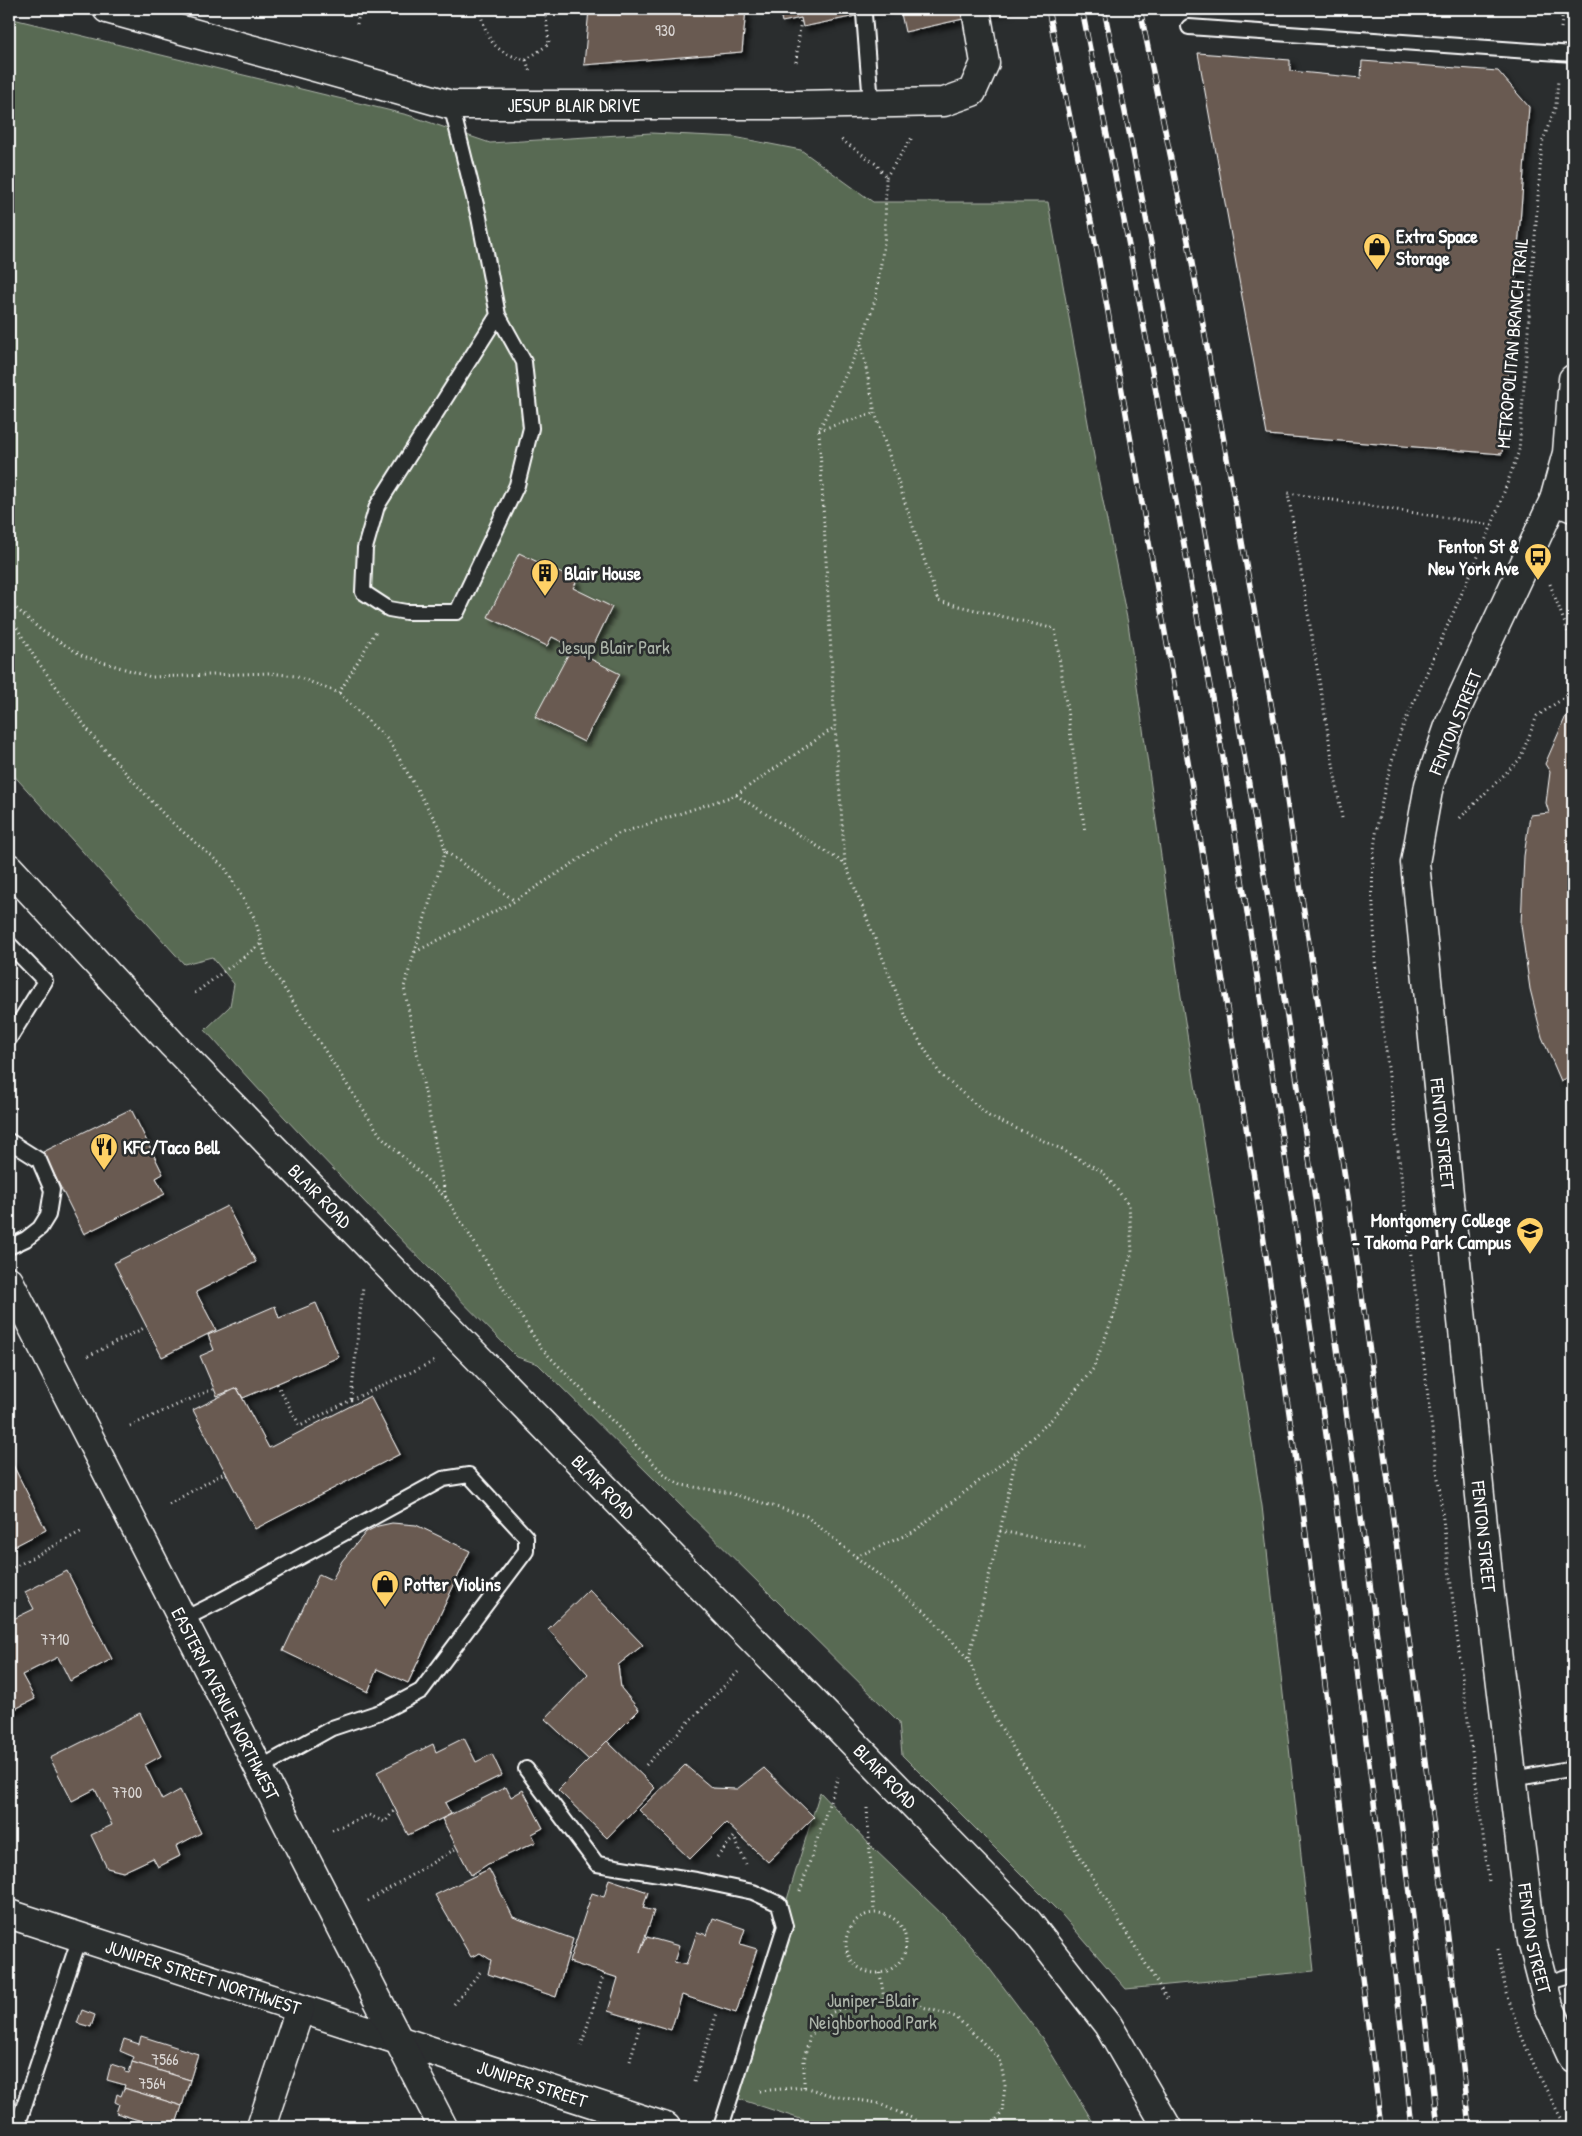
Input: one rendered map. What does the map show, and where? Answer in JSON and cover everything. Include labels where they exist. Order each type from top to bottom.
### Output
[{"type":"street","name":"JESUP BLAIR DRIVE","points":[[107,9],[451,105],[944,102],[972,92],[985,63],[976,16]]},
{"type":"street","name":"FENTON STREET","points":[[1573,379],[1564,504],[1450,723],[1429,785],[1415,863],[1490,1593],[1532,1940],[1549,2006],[1573,2058]]},
{"type":"street","name":"BLAIR ROAD","points":[[9,868],[172,1044],[1028,1922],[1108,2026],[1167,2127]]},
{"type":"street","name":"EASTERN AVENUE NORTHWEST","points":[[9,1280],[443,2127]]},
{"type":"street","name":"JUNIPER STREET NORTHWEST","points":[[9,1914],[398,2041]]},
{"type":"street","points":[[261,2127],[300,2009]]},
{"type":"street","name":"JUNIPER STREET","points":[[398,2041],[666,2127]]},
{"type":"lane","points":[[864,14],[871,103]]},
{"type":"lane","points":[[1189,27],[1573,54]]},
{"type":"lane","points":[[451,105],[479,217],[498,316],[524,362],[531,428],[517,485],[457,612],[406,612],[389,609],[363,592],[364,548],[378,506],[498,316]]},
{"type":"lane","points":[[9,944],[45,981],[9,1039]]},
{"type":"lane","points":[[9,1141],[38,1160],[52,1190],[48,1215],[40,1228],[26,1240],[9,1247]]},
{"type":"lane","points":[[182,1620],[443,1479],[469,1475],[526,1537],[526,1551],[421,1691],[383,1711],[332,1728],[258,1769]]},
{"type":"lane","points":[[1513,1779],[1573,1768]]},
{"type":"lane","points":[[526,1769],[597,1864],[696,1880],[753,1892],[779,1904],[785,1926],[721,2127]]},
{"type":"lane","points":[[17,2127],[80,1937]]},
{"type":"lane","points":[[1543,1984],[1573,1975]]},
{"type":"path","points":[[357,24],[360,9]]},
{"type":"path","points":[[479,9],[492,42],[508,56],[526,60],[549,44],[546,16],[542,9]]},
{"type":"path","points":[[1561,29],[1563,9]]},
{"type":"path","points":[[796,62],[801,18]]},
{"type":"path","name":"METROPOLITAN BRANCH TRAIL","points":[[1390,766],[1408,713],[1492,525],[1518,451],[1542,143],[1556,105],[1558,81]]},
{"type":"path","points":[[856,1557],[913,1532],[1017,1452],[1054,1417],[1093,1370],[1115,1312],[1132,1252],[1129,1205],[1103,1172],[1059,1148],[989,1116],[940,1074],[908,1022],[845,863],[835,727],[819,430],[861,343],[877,288],[885,236],[886,178],[915,131]]},
{"type":"path","points":[[838,132],[842,140],[876,164],[886,178]]},
{"type":"path","points":[[861,343],[875,413],[938,601],[1055,629],[1085,832]]},
{"type":"path","points":[[819,430],[875,413]]},
{"type":"path","points":[[1342,818],[1288,493],[1492,525]]},
{"type":"path","points":[[1568,567],[1573,565]]},
{"type":"path","points":[[1550,584],[1573,645]]},
{"type":"path","points":[[9,602],[42,631],[83,656],[151,676],[270,673],[295,676],[339,693],[389,741],[440,829],[445,851],[404,987],[446,1198]]},
{"type":"path","points":[[339,693],[389,609]]},
{"type":"path","points":[[9,615],[35,658],[94,738],[167,818],[225,868],[255,919],[267,962],[380,1135],[446,1198],[541,1348],[666,1476],[681,1485],[726,1492],[806,1516],[926,1612],[968,1659],[995,1718],[1169,2002]]},
{"type":"path","points":[[1460,818],[1520,759],[1537,716],[1573,692]]},
{"type":"path","points":[[414,953],[515,901],[618,834],[736,796],[835,727]]},
{"type":"path","points":[[736,796],[845,863]]},
{"type":"path","points":[[445,851],[515,901]]},
{"type":"path","points":[[195,993],[262,943]]},
{"type":"path","points":[[350,1400],[363,1283]]},
{"type":"path","points":[[88,1356],[146,1327]]},
{"type":"path","points":[[277,1384],[300,1426],[350,1400],[438,1359]]},
{"type":"path","points":[[130,1426],[213,1389]]},
{"type":"path","points":[[968,1659],[1000,1531],[1017,1452]]},
{"type":"path","points":[[169,1504],[226,1472]]},
{"type":"path","points":[[9,1570],[84,1530]]},
{"type":"path","points":[[1000,1531],[1084,1547]]},
{"type":"path","points":[[646,1765],[738,1672]]},
{"type":"path","points":[[785,1926],[814,1853],[838,1777]]},
{"type":"path","points":[[867,1808],[874,1913]]},
{"type":"path","points":[[332,1830],[369,1815],[385,1822],[395,1809]]},
{"type":"path","points":[[368,1901],[457,1848]]},
{"type":"path","points":[[874,1913],[888,1915],[899,1923],[906,1940],[906,1947],[899,1963],[890,1970],[880,1973],[871,1973],[853,1964],[846,1947],[848,1930],[854,1922],[865,1915],[874,1913]]},
{"type":"path","points":[[454,2004],[481,1971]]},
{"type":"path","points":[[581,2046],[604,1973]]},
{"type":"path","points":[[880,1973],[884,1999]]},
{"type":"path","points":[[804,2087],[804,2060],[810,2036],[833,2012],[856,2003],[896,1999],[956,2017],[1000,2058],[1006,2086],[1002,2112],[991,2127]]},
{"type":"path","points":[[694,2082],[716,2013]]},
{"type":"path","points":[[630,2062],[641,2021]]},
{"type":"path","points":[[732,2094],[804,2087],[833,2096],[877,2103],[912,2118],[924,2127]]},
{"type":"green space","name":"Jesup Blair Park","points":[[9,18],[408,115],[490,143],[651,133],[734,137],[801,150],[873,202],[1048,202],[1096,467],[1128,623],[1180,990],[1262,1506],[1314,1971],[1126,1989],[1063,1916],[902,1755],[899,1722],[538,1364],[517,1357],[281,1114],[205,1030],[230,1006],[234,984],[212,957],[184,964],[9,770]]},
{"type":"green space","name":"Juniper-Blair Neighborhood Park","points":[[820,1792],[872,1847],[946,1918],[980,1956],[1042,2038],[1096,2127],[825,2127],[727,2095]]},
{"type":"building","points":[[589,9],[746,9],[742,52],[584,65]]},
{"type":"building","points":[[779,9],[889,9],[803,27],[801,18],[782,22]]},
{"type":"building","points":[[900,9],[1008,9],[905,32]]},
{"type":"building","name":"Extra Space Storage","points":[[1198,53],[1290,60],[1290,71],[1361,78],[1362,61],[1498,71],[1529,107],[1502,454],[1267,435]]},
{"type":"building","name":"Blair House","points":[[519,553],[577,581],[573,588],[612,607],[589,655],[552,637],[547,646],[488,617]]},
{"type":"building","points":[[571,649],[620,674],[584,742],[535,717]]},
{"type":"building","points":[[1573,708],[1573,1075],[1561,1081],[1542,1037],[1530,989],[1521,925],[1524,856],[1530,815],[1549,813],[1546,803],[1550,772],[1545,764],[1566,716]]},
{"type":"building","points":[[131,1109],[163,1174],[156,1178],[165,1194],[84,1234],[43,1152]]},
{"type":"building","points":[[227,1206],[256,1262],[196,1292],[216,1330],[162,1357],[114,1263]]},
{"type":"building","points":[[316,1303],[339,1357],[243,1398],[237,1388],[217,1396],[200,1356],[214,1350],[208,1335],[275,1306],[279,1318]]},
{"type":"building","points":[[237,1388],[269,1448],[370,1396],[400,1454],[255,1529],[193,1410]]},
{"type":"building","points":[[9,1457],[46,1530],[9,1549]]},
{"type":"building","points":[[392,1523],[416,1525],[470,1551],[408,1683],[377,1669],[368,1692],[283,1651],[319,1574],[332,1580],[342,1561],[366,1532],[378,1526]]},
{"type":"building","points":[[67,1571],[112,1659],[70,1681],[58,1657],[22,1675],[35,1699],[9,1712],[9,1621],[34,1609],[25,1592]]},
{"type":"building","points":[[589,1589],[643,1645],[618,1665],[621,1688],[639,1710],[589,1760],[545,1719],[588,1674],[548,1629]]},
{"type":"building","points":[[140,1713],[161,1756],[145,1765],[162,1800],[180,1790],[201,1833],[176,1846],[180,1856],[158,1867],[153,1858],[123,1872],[107,1868],[91,1835],[112,1825],[95,1789],[72,1801],[50,1758]]},
{"type":"building","points":[[464,1738],[476,1762],[492,1754],[502,1775],[445,1803],[451,1814],[408,1835],[377,1772],[433,1744],[436,1752]]},
{"type":"building","points":[[607,1741],[655,1788],[607,1838],[558,1790]]},
{"type":"building","points":[[685,1765],[712,1788],[737,1789],[764,1768],[814,1817],[768,1862],[726,1823],[690,1859],[639,1810]]},
{"type":"building","points":[[506,1787],[511,1797],[523,1790],[543,1828],[532,1834],[536,1842],[488,1864],[471,1875],[442,1819]]},
{"type":"building","points":[[489,1869],[513,1917],[573,1939],[556,1997],[488,1974],[491,1960],[480,1953],[471,1957],[435,1895]]},
{"type":"building","points":[[609,1879],[648,1892],[643,1908],[654,1911],[640,1952],[647,1937],[679,1946],[674,1962],[686,1965],[697,1932],[707,1935],[713,1918],[745,1929],[740,1944],[757,1949],[736,2013],[682,1995],[671,2030],[608,2011],[618,1978],[569,1962],[592,1893],[604,1897]]},
{"type":"building","points":[[82,2010],[95,2015],[91,2027],[77,2023]]},
{"type":"building","points":[[141,2036],[198,2054],[190,2080],[132,2062],[134,2057],[120,2051],[124,2039],[139,2044]]},
{"type":"building","points":[[132,2062],[190,2080],[182,2106],[124,2088],[125,2085],[107,2080],[111,2064],[126,2069],[125,2072],[129,2073]]},
{"type":"building","points":[[124,2088],[182,2106],[175,2127],[161,2127],[116,2113],[119,2104],[115,2102],[117,2094],[121,2096]]},
{"type":"railway","points":[[1048,9],[1098,256],[1188,762],[1261,1221],[1301,1495],[1381,2127]]},
{"type":"railway","points":[[1082,9],[1130,251],[1223,757],[1294,1215],[1334,1489],[1389,1920],[1412,2127]]},
{"type":"railway","points":[[1104,9],[1157,272],[1206,535],[1295,1064],[1335,1329],[1372,1595],[1438,2127]]},
{"type":"railway","points":[[1140,9],[1188,241],[1279,748],[1349,1204],[1388,1481],[1445,1912],[1470,2127]]},
{"type":"place","name":"Extra Space Storage","points":[[1377,271]]},
{"type":"place","name":"Fenton St & New York Ave","points":[[1538,581]]},
{"type":"place","name":"Blair House","points":[[545,597]]},
{"type":"place","name":"KFC/Taco Bell","points":[[104,1171]]},
{"type":"place","name":"Montgomery College - Takoma Park Campus","points":[[1530,1255]]},
{"type":"place","name":"Potter Violins","points":[[385,1608]]}]
